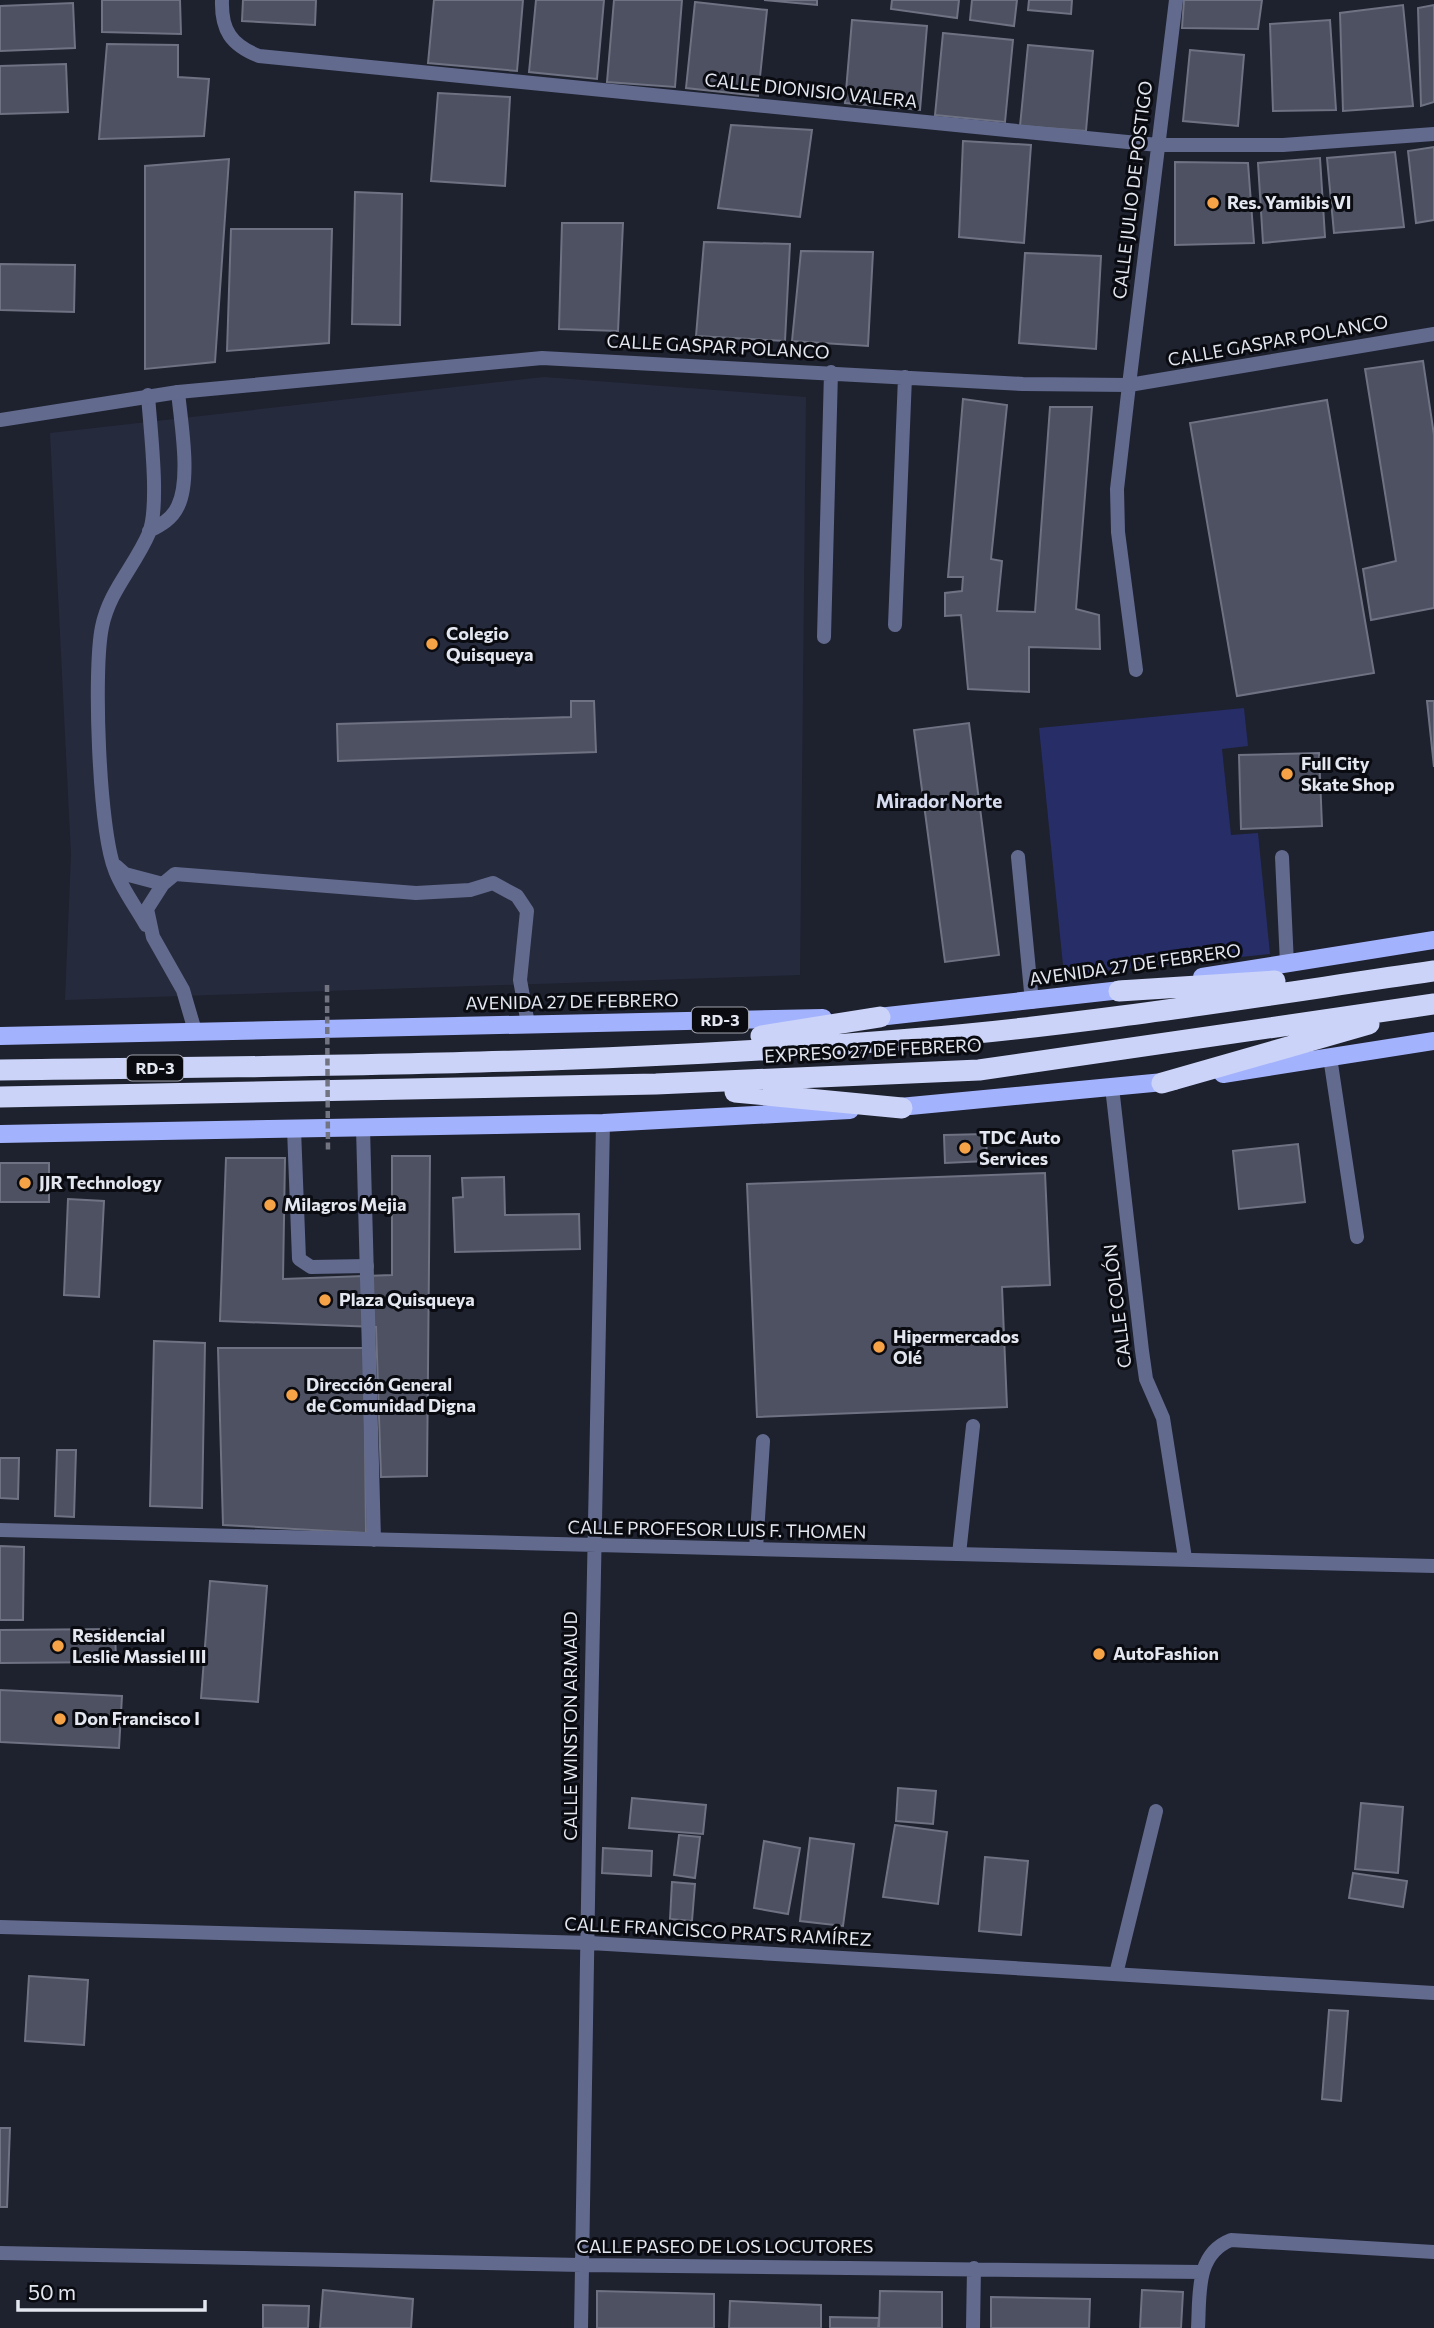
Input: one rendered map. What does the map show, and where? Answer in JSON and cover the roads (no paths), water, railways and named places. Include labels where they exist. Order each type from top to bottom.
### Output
[{"type":"highway","points":[[1119,991],[1434,971]]},
{"type":"highway","name":"EXPRESO 27 DE FEBRERO","points":[[0,1070],[310,1065],[643,1055],[911,1040],[1152,1011],[1434,971]]},
{"type":"highway","points":[[1162,1083],[1434,1005]]},
{"type":"highway","name":"EXPRESO 27 DE FEBRERO","points":[[0,1097],[656,1084],[979,1070],[1434,1005]]},
{"type":"highway","points":[[643,1055],[880,1017]]},
{"type":"highway","points":[[656,1084],[902,1108]]},
{"type":"main road","name":"AVENIDA 27 DE FEBRERO","points":[[0,1036],[880,1017],[1119,991],[1434,940]]},
{"type":"main road","points":[[0,1134],[603,1123],[902,1108],[1162,1083],[1434,1041]]},
{"type":"street","name":"CALLE DIONISIO VALERA","points":[[222,0],[226,33],[241,49],[259,56],[1158,145],[1283,145],[1434,134]]},
{"type":"street","name":"CALLE JULIO DE POSTIGO","points":[[1136,670],[1118,532],[1117,489],[1176,0]]},
{"type":"street","name":"CALLE GASPAR POLANCO","points":[[0,420],[148,395],[542,358],[1023,384],[1129,385],[1434,334]]},
{"type":"street","points":[[824,637],[831,372]]},
{"type":"street","points":[[895,625],[905,377]]},
{"type":"street","points":[[149,531],[163,524],[177,508],[184,489],[178,392]]},
{"type":"street","points":[[148,395],[153,488],[149,531],[113,593],[102,627],[98,663],[104,814],[113,863],[183,990],[195,1031]]},
{"type":"street","points":[[1018,857],[1031,1002]]},
{"type":"street","points":[[1282,857],[1287,964]]},
{"type":"street","points":[[113,863],[125,874],[163,884]]},
{"type":"street","points":[[153,937],[147,909],[163,884],[175,874],[416,893],[470,890],[493,883],[517,896],[527,911],[520,980],[528,1024]]},
{"type":"street","points":[[1330,1057],[1357,1237]]},
{"type":"street","name":"CALLE COLÓN","points":[[1112,1087],[1146,1379],[1163,1418],[1185,1559]]},
{"type":"street","name":"CALLE WINSTON ARMAUD","points":[[581,2328],[590,1943],[592,1547],[603,1123]]},
{"type":"street","points":[[363,1128],[374,1541]]},
{"type":"street","points":[[294,1129],[299,1259],[311,1267],[367,1266]]},
{"type":"street","points":[[959,1554],[973,1426]]},
{"type":"street","points":[[756,1549],[763,1441]]},
{"type":"street","name":"CALLE PROFESOR LUIS F. THOMEN","points":[[0,1530],[592,1547],[1434,1566]]},
{"type":"street","points":[[1116,1974],[1156,1811]]},
{"type":"street","name":"CALLE FRANCISCO PRATS RAMÍREZ","points":[[0,1927],[590,1943],[1434,1993]]},
{"type":"street","points":[[1198,2328],[1202,2272],[1212,2250],[1231,2240],[1434,2252]]},
{"type":"street","name":"CALLE PASEO DE LOS LOCUTORES","points":[[0,2253],[582,2265],[1202,2272]]},
{"type":"street","points":[[973,2328],[974,2268]]},
{"type":"place","name":"Res. Yamibis VI","points":[[1213,203]]},
{"type":"place","name":"Colegio Quisqueya","points":[[432,644]]},
{"type":"place","name":"Full City Skate Shop","points":[[1287,774]]},
{"type":"place","name":"TDC Auto Services","points":[[965,1148]]},
{"type":"place","name":"JJR Technology","points":[[25,1183]]},
{"type":"place","name":"Milagros Mejia","points":[[270,1205]]},
{"type":"place","name":"Plaza Quisqueya","points":[[325,1300]]},
{"type":"place","name":"Hipermercados Olé","points":[[879,1347]]},
{"type":"place","name":"Dirección General de Comunidad Digna","points":[[292,1395]]},
{"type":"place","name":"Residencial Leslie Massiel III","points":[[58,1646]]},
{"type":"place","name":"AutoFashion","points":[[1099,1654]]},
{"type":"place","name":"Don Francisco I","points":[[60,1719]]},
{"type":"district","name":"Mirador Norte","points":[[939,801]]}]
